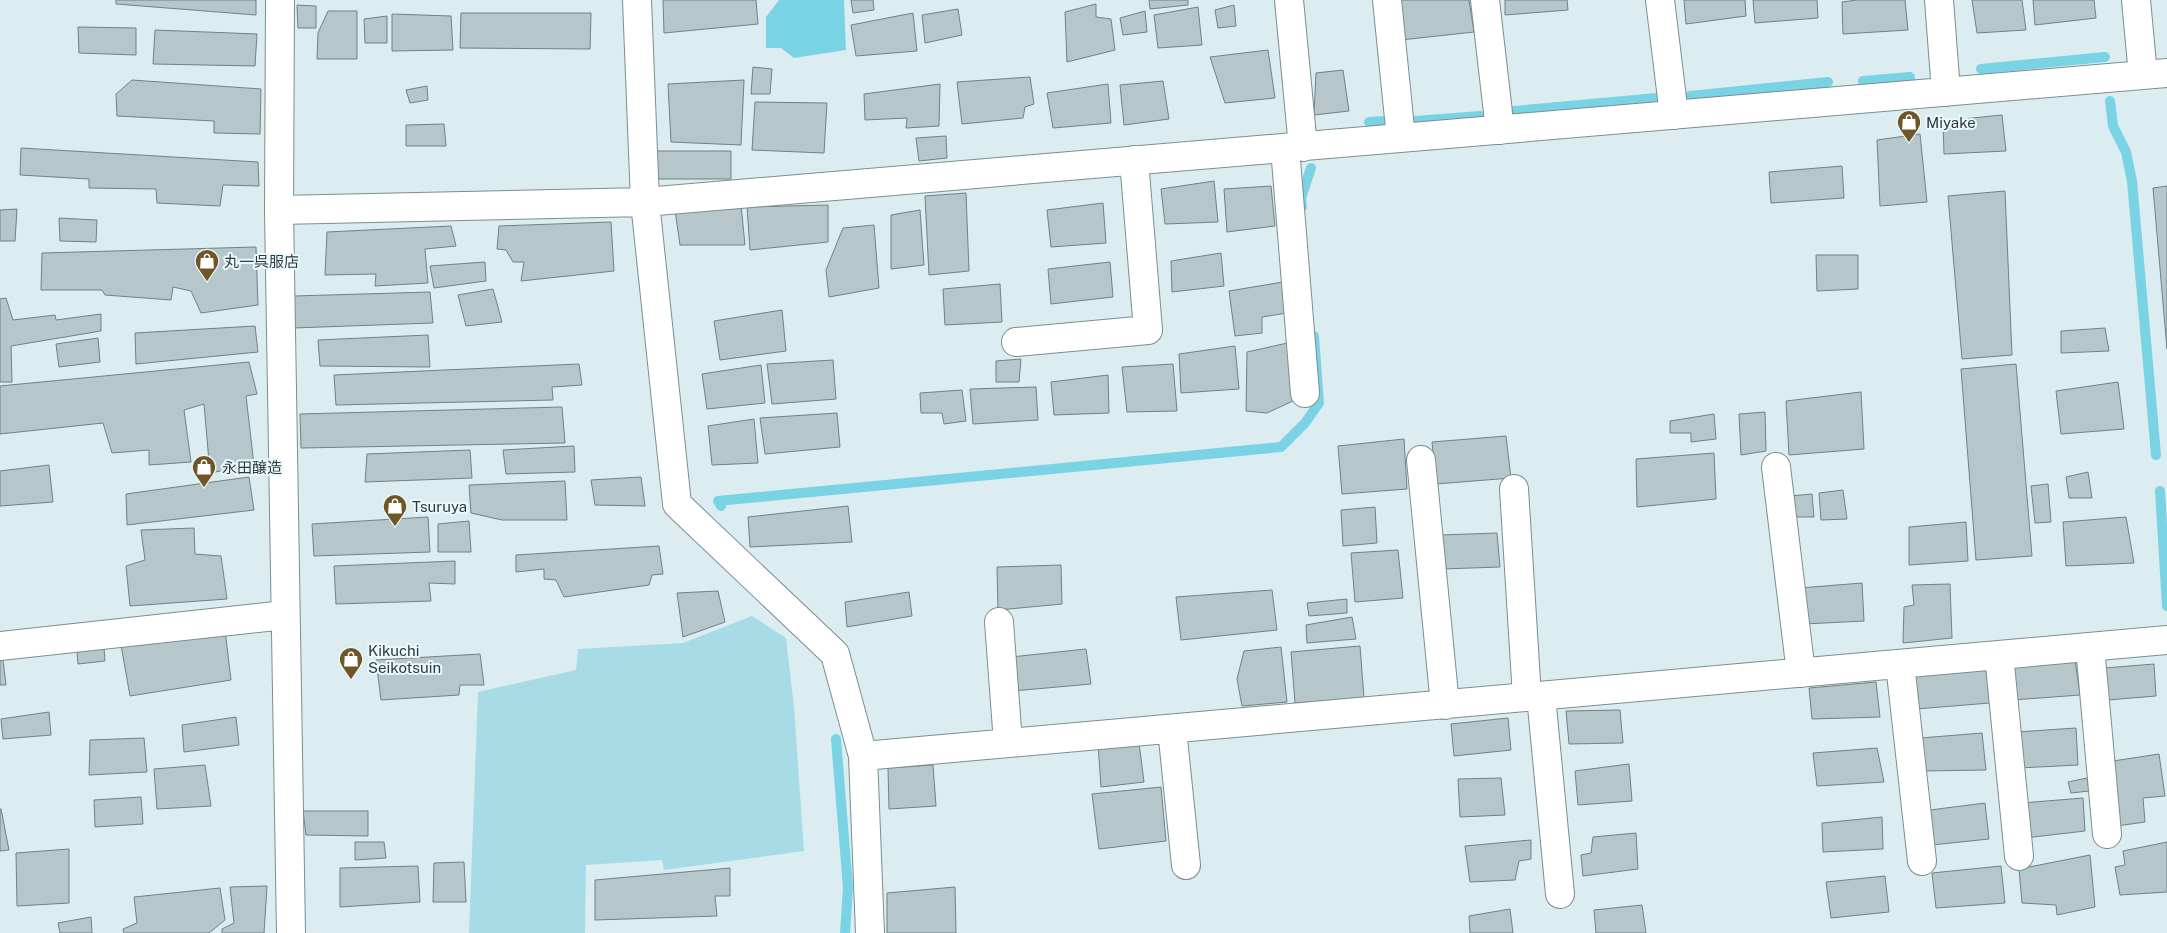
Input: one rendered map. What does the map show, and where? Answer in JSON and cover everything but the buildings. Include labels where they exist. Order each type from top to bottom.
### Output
[{"type":"street","points":[[280,0],[279,210],[292,933]]},
{"type":"street","points":[[637,0],[645,202],[677,504],[835,654],[863,756],[870,933]]},
{"type":"street","points":[[1288,0],[1305,393]]},
{"type":"street","points":[[1387,0],[1401,138]]},
{"type":"street","points":[[1485,0],[1500,130]]},
{"type":"street","points":[[1660,0],[1674,115]]},
{"type":"street","points":[[1938,0],[1946,92]]},
{"type":"street","points":[[279,210],[645,202],[2155,74],[2136,0]]},
{"type":"street","points":[[1016,342],[1148,330],[1134,160]]},
{"type":"street","points":[[1421,460],[1445,704]]},
{"type":"street","points":[[1776,467],[1800,673]]},
{"type":"street","points":[[1514,489],[1534,696],[1560,894]]},
{"type":"street","points":[[0,646],[285,615]]},
{"type":"street","points":[[1000,622],[1008,743]]},
{"type":"street","points":[[863,756],[2167,640]]},
{"type":"street","points":[[2090,647],[2107,834]]},
{"type":"street","points":[[1999,655],[2019,856]]},
{"type":"street","points":[[1900,664],[1922,861]]},
{"type":"street","points":[[1172,729],[1186,865]]},
{"type":"shaded area","points":[[779,0],[844,0],[846,50],[794,58],[781,48],[766,48],[766,17]]},
{"type":"shaded area","points":[[752,616],[786,638],[794,707],[804,851],[664,870],[662,860],[586,865],[585,933],[469,933],[478,692],[576,670],[578,649],[683,643]]},
{"type":"waterway","points":[[1981,69],[2105,57]]},
{"type":"waterway","points":[[1863,81],[1910,77]]},
{"type":"waterway","points":[[1690,96],[1828,82]]},
{"type":"waterway","points":[[1514,111],[1657,98]]},
{"type":"waterway","points":[[2110,101],[2113,126],[2126,152],[2132,181],[2156,455]]},
{"type":"waterway","points":[[1415,121],[1480,116]]},
{"type":"waterway","points":[[1369,122],[1386,121]]},
{"type":"waterway","points":[[1302,207],[1301,198],[1311,168]]},
{"type":"waterway","points":[[721,506],[718,501],[1281,447],[1305,423],[1319,403],[1314,336]]},
{"type":"waterway","points":[[2160,491],[2167,606]]},
{"type":"waterway","points":[[836,739],[848,888],[845,933]]},
{"type":"place","name":"Miyake","points":[[1909,143]]},
{"type":"place","name":"丸一呉服店","points":[[207,282]]},
{"type":"place","name":"永田醸造","points":[[204,488]]},
{"type":"place","name":"Tsuruya","points":[[395,527]]},
{"type":"place","name":"Kikuchi Seikotsuin","points":[[351,680]]}]
